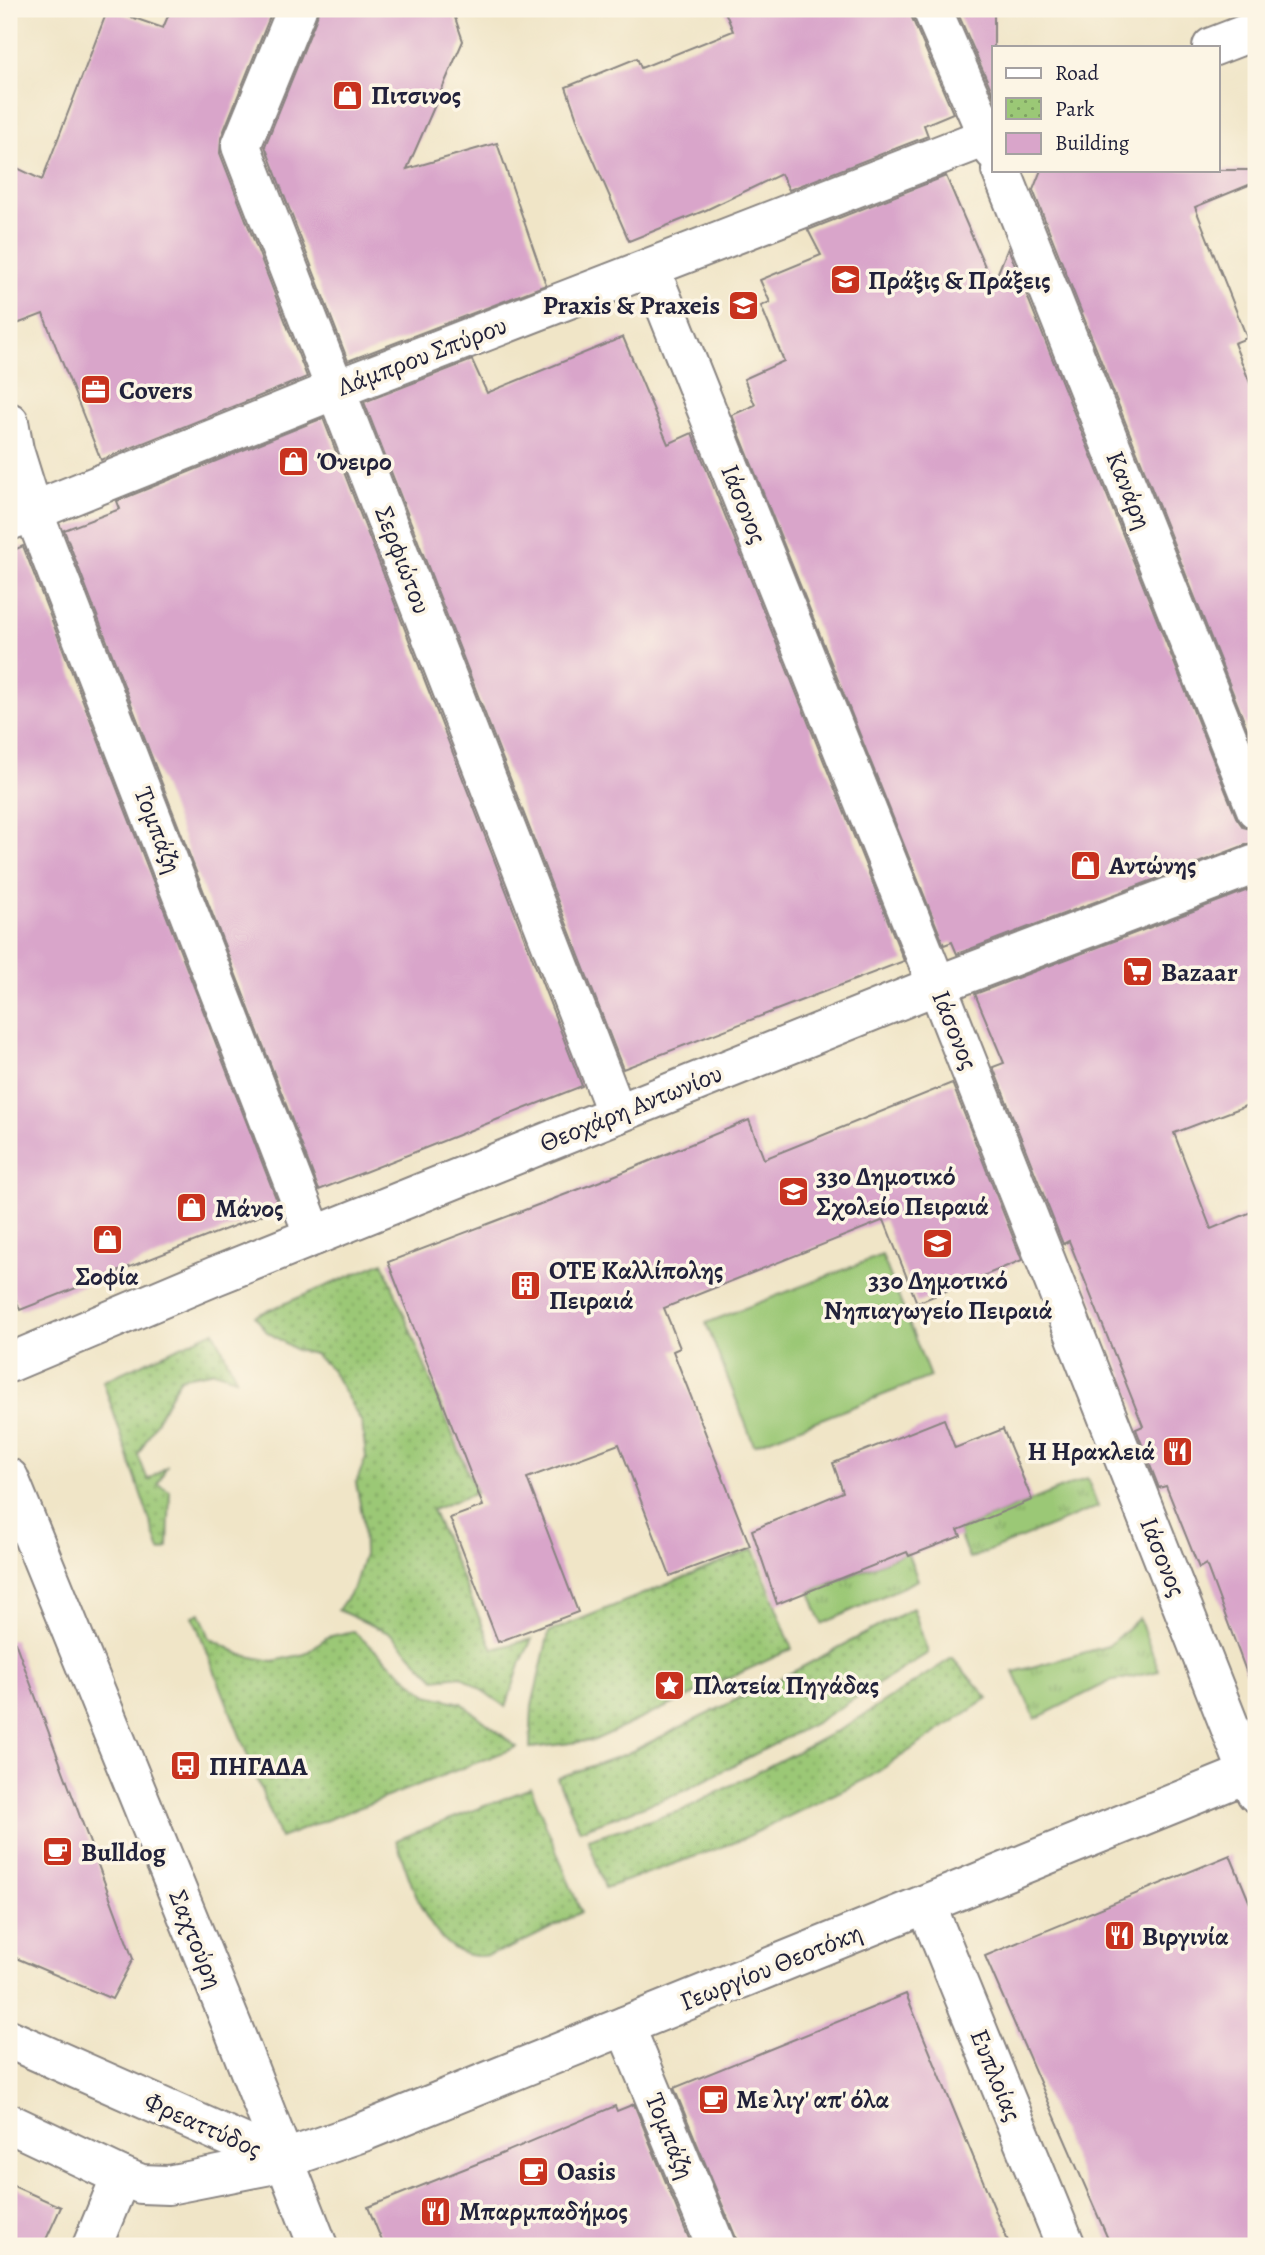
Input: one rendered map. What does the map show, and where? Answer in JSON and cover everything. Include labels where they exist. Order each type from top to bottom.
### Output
[{"type":"street","name":"Σερφιώτου","points":[[297,9],[241,146],[617,1114]]},
{"type":"street","name":"Κανάρη","points":[[932,9],[992,144]]},
{"type":"street","points":[[1215,46],[1256,30]]},
{"type":"street","name":"Λάμπρου Σπύρου","points":[[21,516],[337,389],[650,268],[992,149]]},
{"type":"street","name":"Κανάρη","points":[[1004,172],[1256,809]]},
{"type":"street","name":"Ιάσονος","points":[[650,268],[1254,1779]]},
{"type":"street","name":"Τομπάζη","points":[[9,422],[21,516],[314,1236]]},
{"type":"street","name":"Θεοχάρη Αντωνίου","points":[[9,1363],[314,1236],[937,985],[1256,864]]},
{"type":"street","name":"Σαχτούρη","points":[[9,1478],[233,2028],[318,2246]]},
{"type":"street","name":"Γεωργίου Θεοτόκη","points":[[284,2161],[363,2132],[926,1904],[1254,1779]]},
{"type":"street","name":"Ευπλοίας","points":[[926,1904],[1066,2246]]},
{"type":"street","name":"Τομπάζη","points":[[625,2026],[716,2246]]},
{"type":"street","name":"Φρεαττύδος","points":[[9,2039],[284,2161]]},
{"type":"street","name":"Φρεαττύδος","points":[[9,2123],[141,2183],[168,2185],[284,2161]]},
{"type":"street","points":[[92,2246],[121,2176]]},
{"type":"green space","points":[[882,1255],[930,1377],[754,1445],[706,1323]]},
{"type":"green space","points":[[383,1262],[476,1493],[432,1510],[493,1649],[532,1639],[506,1707],[461,1676],[435,1679],[391,1634],[338,1610],[354,1587],[364,1555],[363,1520],[356,1483],[366,1457],[362,1423],[331,1369],[314,1354],[296,1350],[266,1331],[255,1316]]},
{"type":"green space","points":[[214,1331],[236,1378],[214,1371],[180,1378],[138,1455],[148,1480],[166,1467],[158,1484],[170,1491],[168,1548],[160,1551],[103,1381]]},
{"type":"green space","points":[[1087,1478],[1098,1507],[969,1559],[958,1530]]},
{"type":"green space","points":[[754,1549],[792,1649],[595,1740],[530,1748],[532,1706],[549,1632]]},
{"type":"green space","points":[[907,1552],[918,1580],[822,1624],[810,1592]]},
{"type":"green space","points":[[913,1608],[928,1653],[815,1723],[682,1792],[580,1830],[557,1778],[626,1754],[791,1673]]},
{"type":"green space","points":[[200,1613],[210,1638],[242,1655],[273,1661],[305,1654],[327,1637],[353,1631],[427,1695],[461,1703],[517,1747],[280,1838],[193,1616]]},
{"type":"green space","points":[[1139,1618],[1159,1671],[1109,1682],[1035,1719],[1014,1672],[1108,1646]]},
{"type":"green space","points":[[952,1658],[988,1698],[870,1777],[736,1842],[605,1888],[588,1839],[683,1810],[847,1726]]},
{"type":"green space","points":[[531,1788],[581,1912],[501,1951],[478,1956],[461,1952],[446,1943],[424,1912],[396,1840]]},
{"type":"building","points":[[108,9],[163,28],[171,9],[273,9],[221,138],[220,153],[307,377],[101,460],[43,314],[9,327],[9,164],[42,180]]},
{"type":"building","points":[[318,9],[452,9],[463,41],[407,169],[497,143],[546,285],[348,361],[265,146]]},
{"type":"building","points":[[724,9],[911,9],[912,18],[953,113],[924,125],[928,136],[789,190],[781,174],[706,210],[629,241],[582,133],[566,87],[637,58],[641,68],[733,31]]},
{"type":"building","points":[[956,9],[994,9],[992,91]]},
{"type":"building","points":[[1256,170],[1256,182],[1195,207],[1247,338],[1234,343],[1256,398],[1256,751],[1033,190],[1040,172]]},
{"type":"building","points":[[946,176],[993,285],[1008,248],[1236,817],[1243,827],[1256,830],[1256,843],[957,954],[952,942],[944,945],[732,415],[755,405],[744,379],[784,361],[761,306],[770,302],[760,280],[821,255],[808,230]]},
{"type":"building","points":[[623,337],[668,444],[692,433],[904,961],[623,1069],[364,402],[472,360],[487,393]]},
{"type":"building","points":[[323,418],[582,1086],[319,1190],[64,530],[120,509],[117,501]]},
{"type":"building","points":[[23,546],[279,1206],[20,1310],[9,1283],[9,552]]},
{"type":"building","points":[[1256,887],[1256,1102],[1174,1133],[1211,1229],[1256,1210],[1256,1686],[1252,1687],[1206,1564],[1199,1568],[1166,1486],[1159,1488],[1136,1429],[1143,1426],[1069,1241],[1063,1244],[993,1067],[1004,1063],[975,994]]},
{"type":"building","points":[[952,1083],[1022,1260],[917,1303],[884,1220],[664,1308],[680,1348],[673,1351],[750,1546],[670,1576],[619,1444],[527,1478],[578,1612],[498,1642],[450,1518],[483,1506],[388,1262],[611,1177],[749,1120],[764,1159]]},
{"type":"building","points":[[944,1419],[955,1448],[1003,1429],[1032,1500],[958,1530],[961,1536],[909,1556],[907,1552],[777,1604],[752,1530],[843,1492],[833,1463]]},
{"type":"building","points":[[14,1639],[133,1959],[112,1999],[9,1955],[9,1640]]},
{"type":"building","points":[[1230,1855],[1256,1918],[1256,2246],[1111,2246],[985,1956]]},
{"type":"building","points":[[906,1994],[1010,2246],[737,2246],[674,2088]]},
{"type":"building","points":[[634,2104],[692,2246],[384,2246],[368,2207],[615,2106],[617,2111]]},
{"type":"building","points":[[9,2184],[61,2207],[43,2246],[9,2246]]},
{"type":"place","name":"Πιτσινος","points":[[348,95]]},
{"type":"place","name":"Πράξις & Πράξεις","points":[[845,280]]},
{"type":"place","name":"Praxis & Praxeis","points":[[743,305]]},
{"type":"place","name":"Covers","points":[[96,390]]},
{"type":"place","name":"Όνειρο","points":[[294,461]]},
{"type":"place","name":"Αντώνης","points":[[1086,865]]},
{"type":"place","name":"Bazaar","points":[[1138,972]]},
{"type":"place","name":"33ο Δημοτικό Σχολείο Πειραιά","points":[[793,1191]]},
{"type":"place","name":"Μάνος","points":[[192,1208]]},
{"type":"place","name":"Σοφία","points":[[107,1240]]},
{"type":"place","name":"33ο Δημοτικό Νηπιαγωγείο Πειραιά","points":[[938,1244]]},
{"type":"place","name":"ΟΤΕ Καλλίπολης Πειραιά","points":[[526,1285]]},
{"type":"place","name":"Η Ηρακλειά","points":[[1178,1451]]},
{"type":"place","name":"Πλατεία Πηγάδας","points":[[670,1685]]},
{"type":"place","name":"ΠΗΓΑΔΑ","points":[[186,1766]]},
{"type":"place","name":"Bulldog","points":[[58,1852]]},
{"type":"place","name":"Βιργινία","points":[[1119,1936]]},
{"type":"place","name":"Με λιγ' απ' όλα","points":[[713,2099]]},
{"type":"place","name":"Oasis","points":[[534,2171]]},
{"type":"place","name":"Μπαρμπαδήμος","points":[[436,2211]]}]
